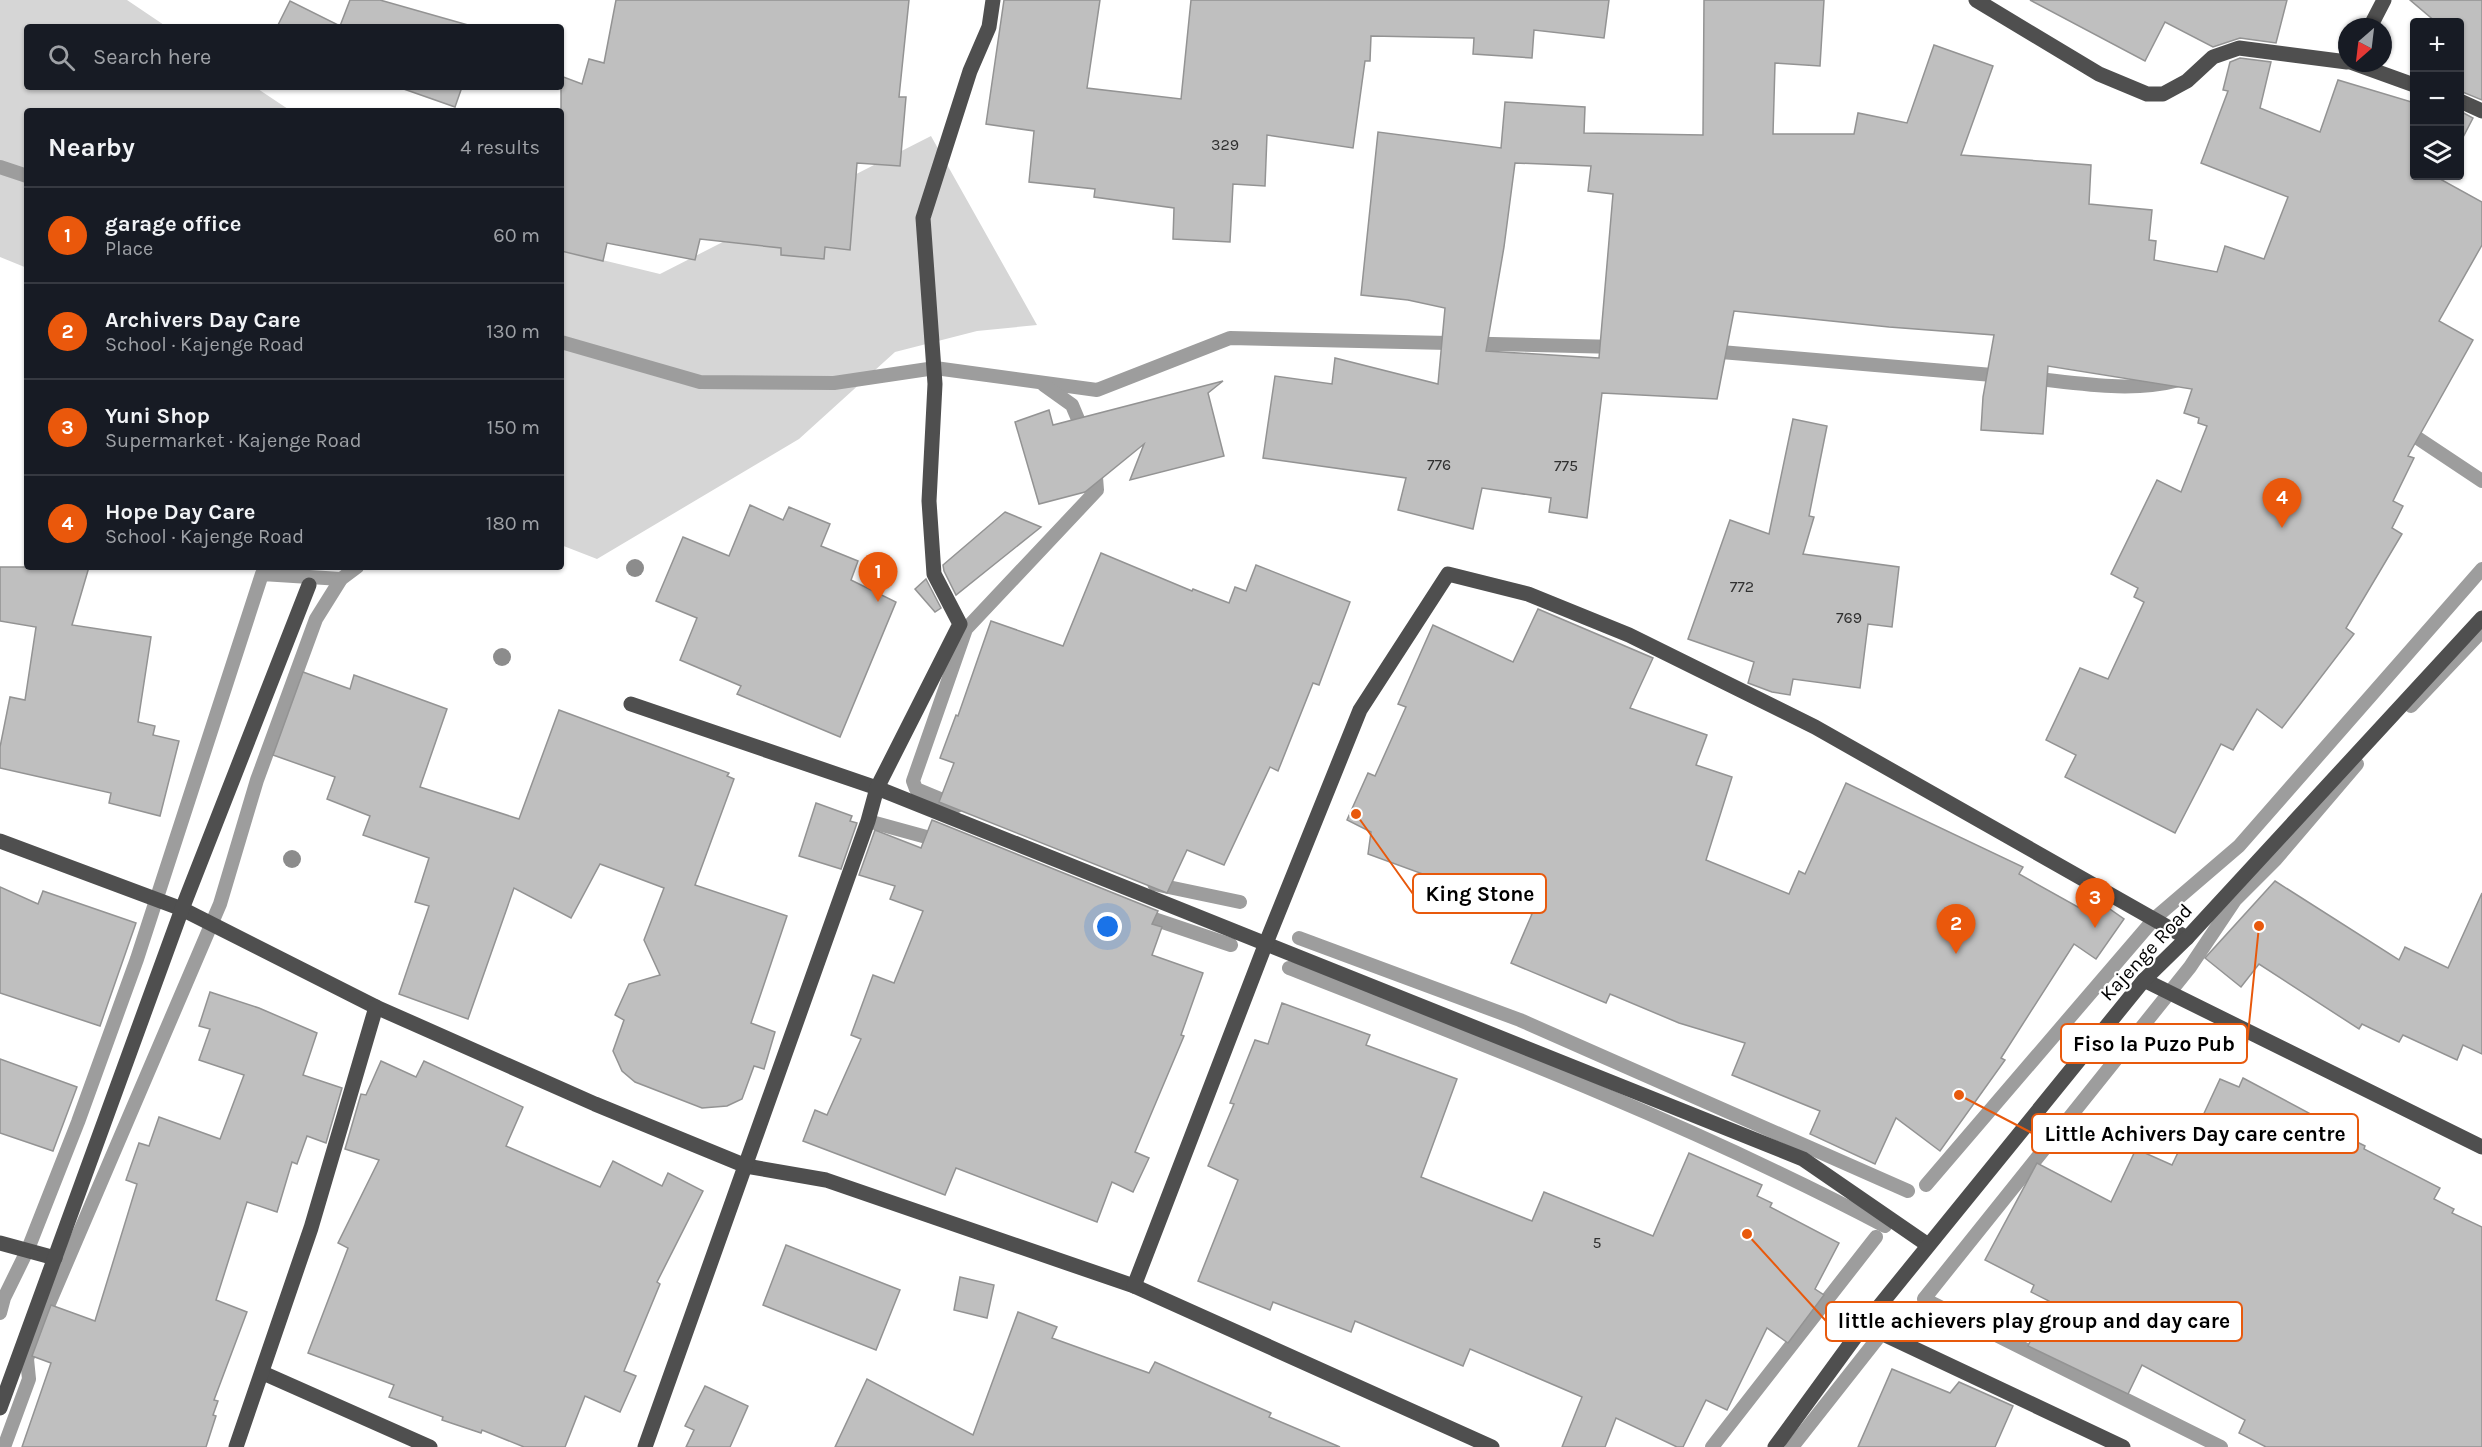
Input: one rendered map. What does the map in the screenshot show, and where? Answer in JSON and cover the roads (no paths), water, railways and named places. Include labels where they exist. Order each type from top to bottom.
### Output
[{"type":"street","points":[[645,1447],[868,821],[877,788],[960,624],[934,574],[929,501],[935,384],[923,218],[970,71],[989,27],[993,0]]},
{"type":"street","points":[[1976,0],[2099,74],[2147,94],[2163,94],[2187,81],[2213,57],[2239,48],[2338,61]]},
{"type":"street","points":[[2375,18],[2384,0]]},
{"type":"street","points":[[2378,72],[2410,83]]},
{"type":"street","points":[[2464,103],[2482,111]]},
{"type":"street","points":[[1134,1286],[1266,943],[1360,710],[1449,574],[1528,594],[1629,635],[1815,727],[2187,938]]},
{"type":"street","points":[[0,1408],[182,909],[309,585]]},
{"type":"street","name":"Kajenge Road","points":[[1775,1447],[1864,1325],[2144,980],[2187,938],[2482,618]]},
{"type":"street","points":[[631,704],[877,788],[1803,1159],[1928,1245]]},
{"type":"street","points":[[0,841],[182,909],[376,1007],[584,1099],[746,1166],[826,1180],[1134,1286],[1492,1447]]},
{"type":"street","points":[[2144,980],[2482,1147]]},
{"type":"street","points":[[236,1447],[263,1373],[331,1165],[376,1007]]},
{"type":"street","points":[[0,1243],[55,1258]]},
{"type":"street","points":[[1864,1325],[2123,1447]]},
{"type":"street","points":[[263,1373],[430,1447]]},
{"type":"waterway","points":[[0,167],[24,175]]},
{"type":"waterway","points":[[564,343],[700,382],[834,383],[935,368],[1097,390],[1230,338],[1618,347]]},
{"type":"waterway","points":[[1709,351],[2004,376]]},
{"type":"waterway","points":[[2029,378],[2123,386],[2161,384],[2179,380]]},
{"type":"waterway","points":[[1044,385],[1072,405],[1085,436]]},
{"type":"waterway","points":[[2404,429],[2482,481]]},
{"type":"waterway","points":[[957,806],[916,789],[913,781],[966,629],[1097,490],[1095,465]]},
{"type":"waterway","points":[[1926,1185],[2155,918],[2239,846],[2482,569]]},
{"type":"waterway","points":[[4,1447],[29,1379],[27,1359],[36,1334],[220,904],[257,780],[316,619],[341,579],[353,570]]},
{"type":"waterway","points":[[0,1313],[4,1298],[28,1249],[78,1122],[137,959],[262,574],[341,579]]},
{"type":"waterway","points":[[2411,706],[2482,631]]},
{"type":"waterway","points":[[2221,1447],[1924,1299],[2190,967],[2235,900],[2276,859],[2357,764]]},
{"type":"waterway","points":[[868,821],[941,841]]},
{"type":"waterway","points":[[1154,884],[1240,902]]},
{"type":"waterway","points":[[1139,914],[1231,945]]},
{"type":"waterway","points":[[1299,938],[1520,1020],[1908,1191]]},
{"type":"waterway","points":[[1289,968],[1516,1058],[1665,1121],[1813,1189],[1885,1226]]},
{"type":"waterway","points":[[1712,1447],[1876,1237]]},
{"type":"waterway","points":[[1792,1447],[1878,1338]]},
{"type":"place","name":"Hope Day Care","points":[[2282,528]]},
{"type":"place","name":"garage office","points":[[878,602]]},
{"type":"place","name":"King Stone","points":[[1356,814]]},
{"type":"place","name":"Fiso la Puzo Pub","points":[[2259,926]]},
{"type":"place","name":"Yuni Shop","points":[[2095,928]]},
{"type":"place","name":"Archivers Day Care","points":[[1956,954]]},
{"type":"place","name":"Little Achivers Day care centre","points":[[1959,1095]]},
{"type":"place","name":"little achievers play group and day care","points":[[1747,1234]]}]
